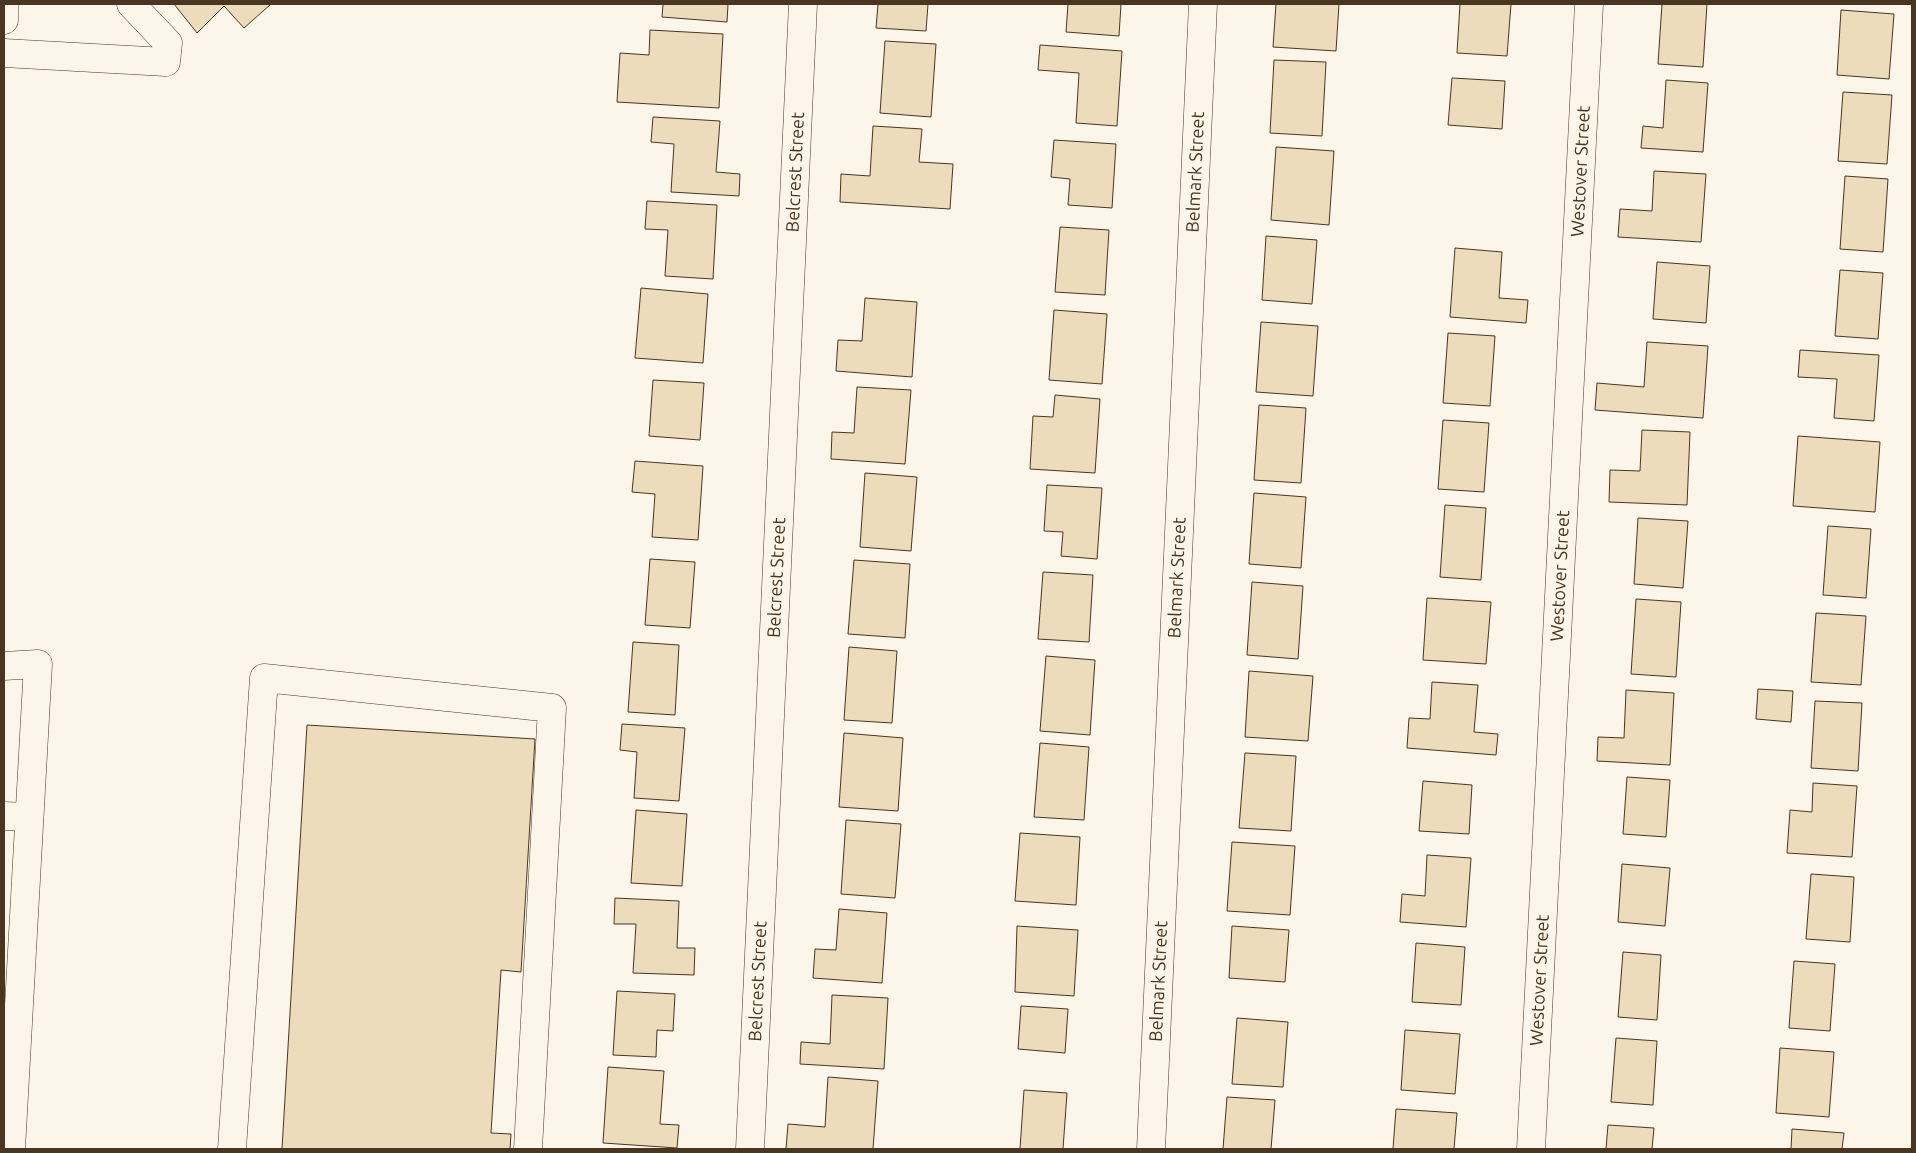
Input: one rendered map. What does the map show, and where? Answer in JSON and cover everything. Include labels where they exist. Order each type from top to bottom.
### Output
[{"type":"street","points":[[4,4],[4,20]]},
{"type":"street","points":[[4,53],[166,62],[168,43],[131,4]]},
{"type":"street","name":"Belcrest Street","points":[[750,1149],[803,4]]},
{"type":"street","name":"Belmark Street","points":[[1151,1149],[1177,543],[1203,4]]},
{"type":"street","name":"Westover Street","points":[[1531,1149],[1589,4]]},
{"type":"street","points":[[4,666],[38,664],[17,816],[9,1098],[11,1149]]},
{"type":"street","points":[[232,1149],[264,678],[552,708],[528,1149]]},
{"type":"building","points":[[174,4],[271,4],[244,28],[224,6],[197,33]]},
{"type":"building","points":[[663,4],[728,4],[727,22],[662,17]]},
{"type":"building","points":[[878,4],[928,4],[926,31],[876,28]]},
{"type":"building","points":[[1068,4],[1121,4],[1119,36],[1066,32]]},
{"type":"building","points":[[1276,4],[1339,4],[1336,51],[1273,47]]},
{"type":"building","points":[[1460,4],[1511,4],[1507,56],[1457,53]]},
{"type":"building","points":[[1662,4],[1707,4],[1703,67],[1658,64]]},
{"type":"building","points":[[1841,10],[1894,14],[1889,79],[1837,75]]},
{"type":"building","points":[[650,30],[723,34],[719,108],[617,102],[620,53],[649,55]]},
{"type":"building","points":[[885,41],[936,44],[931,117],[880,113]]},
{"type":"building","points":[[1040,45],[1122,51],[1117,126],[1076,123],[1079,73],[1038,70]]},
{"type":"building","points":[[1274,60],[1326,62],[1322,136],[1270,133]]},
{"type":"building","points":[[1452,78],[1505,81],[1502,129],[1448,125]]},
{"type":"building","points":[[1666,80],[1708,83],[1703,152],[1641,148],[1643,126],[1663,128]]},
{"type":"building","points":[[1843,92],[1892,95],[1887,164],[1838,161]]},
{"type":"building","points":[[653,117],[720,121],[716,172],[740,174],[739,196],[671,192],[674,144],[651,142]]},
{"type":"building","points":[[873,126],[922,129],[919,162],[953,164],[950,209],[840,202],[841,174],[870,176]]},
{"type":"building","points":[[1054,140],[1116,144],[1112,208],[1068,205],[1070,179],[1051,177]]},
{"type":"building","points":[[1276,147],[1334,151],[1329,225],[1271,220]]},
{"type":"building","points":[[1654,171],[1706,174],[1701,242],[1618,237],[1620,209],[1652,211]]},
{"type":"building","points":[[1845,176],[1888,179],[1883,252],[1840,249]]},
{"type":"building","points":[[647,201],[717,205],[713,279],[665,276],[668,230],[645,229]]},
{"type":"building","points":[[1060,227],[1109,230],[1105,295],[1055,292]]},
{"type":"building","points":[[1266,236],[1317,240],[1312,304],[1262,300]]},
{"type":"building","points":[[1455,248],[1502,252],[1499,298],[1528,300],[1526,323],[1450,317]]},
{"type":"building","points":[[1657,262],[1710,266],[1706,323],[1653,319]]},
{"type":"building","points":[[1840,270],[1883,273],[1878,339],[1835,336]]},
{"type":"building","points":[[641,288],[708,294],[703,363],[635,358]]},
{"type":"building","points":[[865,298],[917,302],[912,377],[836,371],[838,340],[862,341]]},
{"type":"building","points":[[1054,310],[1107,314],[1102,384],[1049,380]]},
{"type":"building","points":[[1261,322],[1318,326],[1313,396],[1256,392]]},
{"type":"building","points":[[1448,333],[1495,336],[1490,406],[1443,403]]},
{"type":"building","points":[[1647,342],[1708,346],[1703,418],[1595,410],[1597,383],[1644,387]]},
{"type":"building","points":[[1800,350],[1879,355],[1874,421],[1834,418],[1837,379],[1798,377]]},
{"type":"building","points":[[653,380],[704,383],[700,440],[649,436]]},
{"type":"building","points":[[857,387],[911,390],[905,464],[831,459],[832,432],[854,433]]},
{"type":"building","points":[[1055,395],[1100,399],[1095,473],[1030,469],[1033,416],[1053,417]]},
{"type":"building","points":[[1259,405],[1306,408],[1301,483],[1254,480]]},
{"type":"building","points":[[1443,420],[1489,423],[1484,492],[1438,489]]},
{"type":"building","points":[[1642,430],[1690,432],[1687,505],[1609,502],[1610,470],[1640,471]]},
{"type":"building","points":[[1798,436],[1880,442],[1875,512],[1793,506]]},
{"type":"building","points":[[635,461],[703,466],[698,540],[652,537],[655,494],[632,492]]},
{"type":"building","points":[[865,473],[917,477],[911,551],[860,547]]},
{"type":"building","points":[[1047,485],[1102,488],[1097,559],[1061,556],[1063,532],[1044,531]]},
{"type":"building","points":[[1254,493],[1306,497],[1301,568],[1249,564]]},
{"type":"building","points":[[1445,505],[1486,508],[1481,580],[1440,577]]},
{"type":"building","points":[[1638,518],[1688,521],[1683,588],[1634,584]]},
{"type":"building","points":[[1828,526],[1871,529],[1866,598],[1823,595]]},
{"type":"building","points":[[650,559],[695,562],[690,628],[645,625]]},
{"type":"building","points":[[854,560],[910,564],[905,638],[848,634]]},
{"type":"building","points":[[1043,572],[1093,575],[1089,642],[1038,639]]},
{"type":"building","points":[[1252,582],[1303,586],[1298,659],[1247,655]]},
{"type":"building","points":[[1427,598],[1491,602],[1486,664],[1423,660]]},
{"type":"building","points":[[1636,599],[1681,602],[1676,677],[1631,674]]},
{"type":"building","points":[[1816,613],[1866,616],[1861,685],[1811,682]]},
{"type":"building","points":[[633,642],[679,645],[675,715],[628,712]]},
{"type":"building","points":[[849,647],[897,651],[892,723],[844,720]]},
{"type":"building","points":[[1046,656],[1095,660],[1090,735],[1040,731]]},
{"type":"building","points":[[1249,671],[1313,676],[1308,741],[1245,737]]},
{"type":"building","points":[[1432,682],[1478,685],[1474,732],[1498,734],[1496,755],[1407,748],[1409,718],[1430,719]]},
{"type":"building","points":[[1758,689],[1793,691],[1791,722],[1756,719]]},
{"type":"building","points":[[1626,690],[1674,693],[1670,765],[1597,761],[1598,737],[1624,738]]},
{"type":"building","points":[[1815,701],[1862,703],[1858,771],[1811,768]]},
{"type":"building","points":[[622,724],[685,728],[679,801],[634,798],[637,752],[620,750]]},
{"type":"building","points":[[307,725],[535,739],[521,972],[501,970],[491,1133],[511,1134],[510,1149],[282,1149]]},
{"type":"building","points":[[844,733],[903,738],[898,811],[839,807]]},
{"type":"building","points":[[1040,743],[1089,747],[1084,820],[1034,817]]},
{"type":"building","points":[[1245,753],[1296,756],[1291,831],[1239,828]]},
{"type":"building","points":[[1627,777],[1670,780],[1666,837],[1623,834]]},
{"type":"building","points":[[1423,781],[1472,785],[1469,834],[1419,831]]},
{"type":"building","points":[[1813,783],[1857,786],[1852,857],[1787,853],[1790,810],[1812,812]]},
{"type":"building","points":[[636,810],[687,814],[682,886],[631,883]]},
{"type":"building","points":[[846,820],[901,824],[895,898],[841,894]]},
{"type":"building","points":[[1020,833],[1080,837],[1076,905],[1015,901]]},
{"type":"building","points":[[1232,842],[1295,846],[1290,915],[1227,911]]},
{"type":"building","points":[[1427,855],[1471,858],[1466,927],[1400,922],[1402,894],[1425,896]]},
{"type":"building","points":[[1622,864],[1670,868],[1665,926],[1618,922]]},
{"type":"building","points":[[1811,874],[1854,877],[1850,942],[1806,939]]},
{"type":"building","points":[[615,898],[679,901],[677,948],[695,948],[694,975],[633,973],[636,924],[614,924]]},
{"type":"building","points":[[839,909],[887,913],[882,983],[813,978],[815,949],[836,950]]},
{"type":"building","points":[[1017,926],[1078,930],[1074,996],[1015,992]]},
{"type":"building","points":[[1232,926],[1289,930],[1285,982],[1229,978]]},
{"type":"building","points":[[1416,943],[1465,947],[1461,1005],[1412,1002]]},
{"type":"building","points":[[1623,952],[1661,955],[1657,1020],[1618,1017]]},
{"type":"building","points":[[1794,961],[1835,964],[1830,1031],[1789,1028]]},
{"type":"building","points":[[617,991],[675,994],[673,1031],[657,1030],[656,1057],[613,1055]]},
{"type":"building","points":[[832,995],[888,998],[884,1069],[800,1064],[801,1042],[830,1044]]},
{"type":"building","points":[[1021,1006],[1068,1009],[1065,1053],[1018,1049]]},
{"type":"building","points":[[1237,1018],[1288,1022],[1283,1087],[1232,1084]]},
{"type":"building","points":[[1405,1030],[1460,1034],[1455,1094],[1401,1090]]},
{"type":"building","points":[[1616,1038],[1657,1041],[1653,1105],[1611,1102]]},
{"type":"building","points":[[1780,1048],[1834,1052],[1829,1117],[1776,1113]]},
{"type":"building","points":[[608,1067],[664,1071],[660,1124],[679,1125],[677,1148],[603,1143]]},
{"type":"building","points":[[828,1077],[878,1081],[873,1149],[786,1149],[788,1124],[825,1127]]},
{"type":"building","points":[[1024,1090],[1067,1093],[1063,1149],[1020,1149]]},
{"type":"building","points":[[1227,1097],[1275,1100],[1271,1149],[1223,1149]]},
{"type":"building","points":[[1396,1109],[1457,1113],[1454,1149],[1393,1149]]},
{"type":"building","points":[[1608,1125],[1654,1128],[1652,1149],[1606,1149]]},
{"type":"building","points":[[1792,1129],[1844,1133],[1842,1149],[1791,1149]]}]
